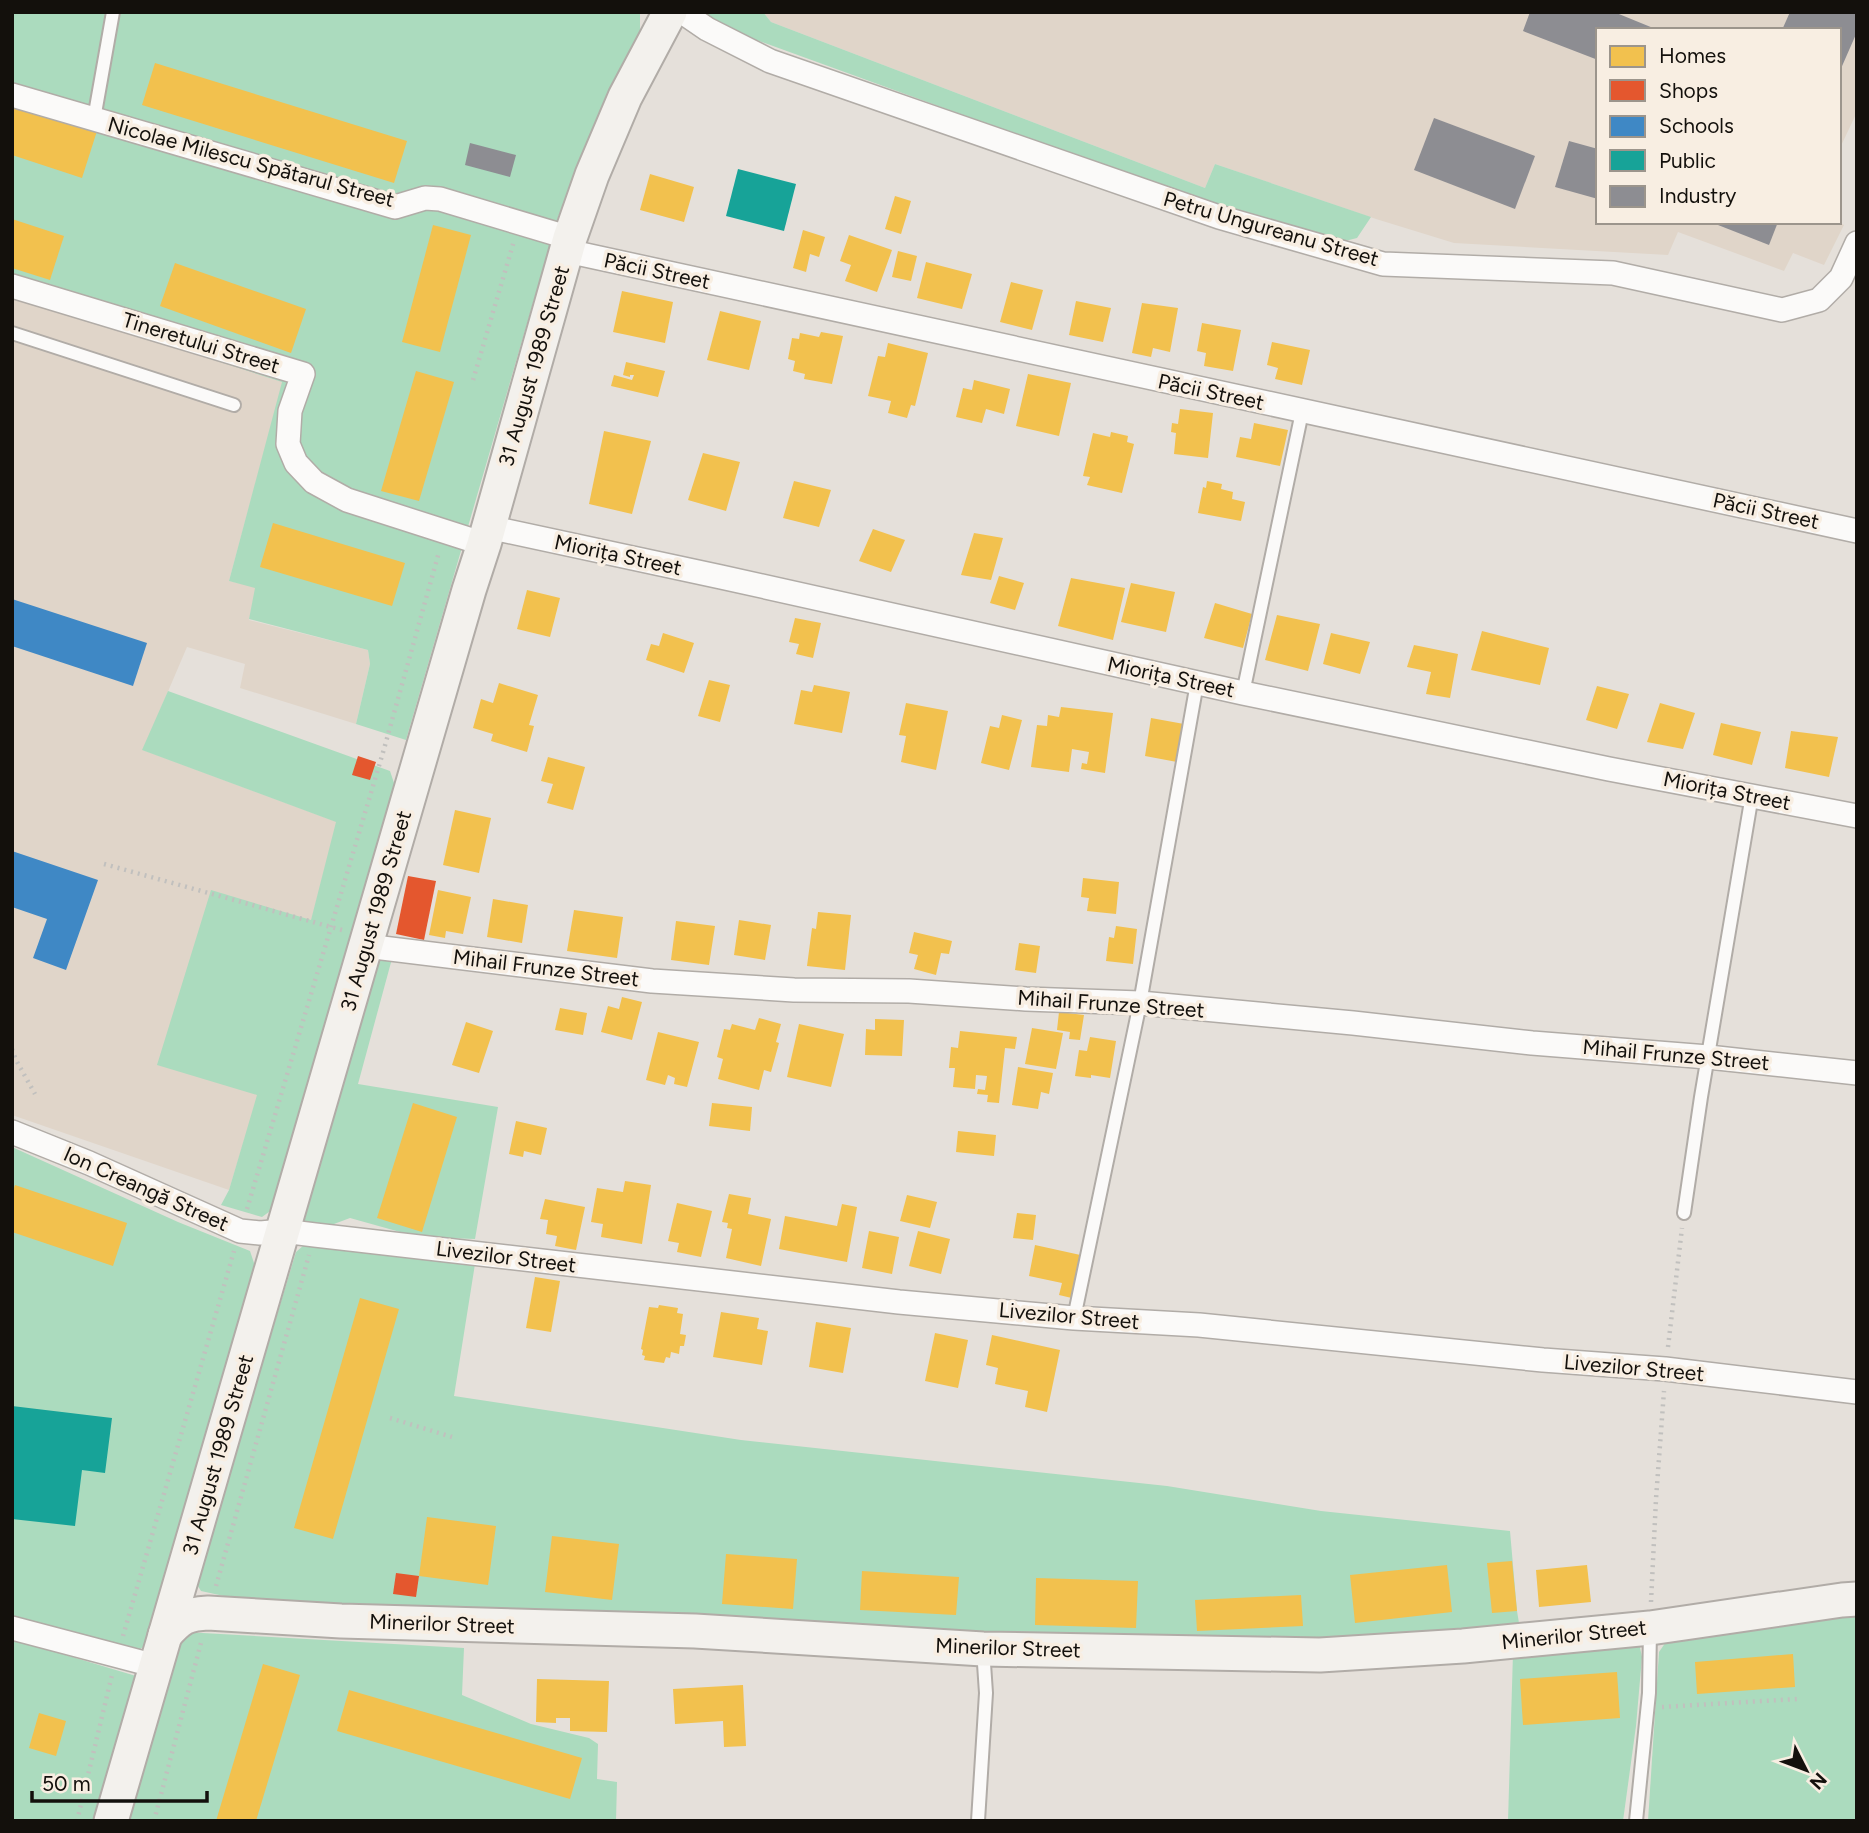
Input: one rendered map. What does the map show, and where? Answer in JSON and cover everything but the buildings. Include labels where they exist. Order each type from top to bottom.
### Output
[{"type":"street","name":"31 August 1989 Street","points":[[111,1821],[486,536],[568,245],[604,145],[625,97],[670,12]]},
{"type":"street","name":"Petru Ungureanu Street","points":[[686,12],[707,29],[770,61],[1219,217],[1383,264],[1613,273],[1782,310],[1819,300],[1841,278],[1857,243]]},
{"type":"street","name":"Nicolae Milescu Spătarul Street","points":[[12,95],[396,207],[425,198],[440,199],[519,224],[568,245]]},
{"type":"street","name":"Păcii Street","points":[[568,245],[1302,412],[1857,531]]},
{"type":"street","name":"Tineretului Street","points":[[12,286],[303,374],[290,411],[288,444],[296,463],[314,482],[347,500],[445,531],[486,536]]},
{"type":"street","name":"Miorița Street","points":[[486,536],[734,580],[1242,693],[1609,769],[1857,816]]},
{"type":"street","name":"Mihail Frunze Street","points":[[367,942],[664,982],[794,990],[909,991],[1140,1003],[1857,1073]]},
{"type":"street","name":"Ion Creangă Street","points":[[12,1132],[89,1163],[240,1231],[283,1231]]},
{"type":"street","name":"Livezilor Street","points":[[283,1231],[899,1302],[1074,1318],[1199,1325],[1544,1360],[1665,1369],[1857,1392]]},
{"type":"street","name":"Minerilor Street","points":[[161,1650],[178,1620],[192,1614],[208,1613],[341,1621],[695,1631],[984,1649],[1320,1655],[1463,1646],[1650,1628],[1857,1599]]},
{"type":"street","points":[[12,1628],[117,1655],[161,1650]]},
{"type":"lane","points":[[94,119],[113,12]]},
{"type":"lane","points":[[12,333],[234,405]]},
{"type":"lane","points":[[1242,693],[1302,412]]},
{"type":"lane","points":[[1074,1318],[1140,1003],[1197,683]]},
{"type":"lane","points":[[1684,1213],[1752,795]]},
{"type":"lane","points":[[1636,1821],[1647,1708],[1650,1628]]},
{"type":"lane","points":[[978,1821],[986,1693],[984,1649]]},
{"type":"path","points":[[473,380],[519,224]]},
{"type":"path","points":[[77,1821],[117,1655],[384,749],[445,531]]},
{"type":"path","points":[[104,863],[331,928],[367,942]]},
{"type":"path","points":[[12,1049],[35,1094]]},
{"type":"path","points":[[1650,1628],[1665,1369],[1684,1213]]},
{"type":"path","points":[[154,1821],[208,1613],[315,1235]]},
{"type":"path","points":[[390,1418],[452,1437]]},
{"type":"path","points":[[1647,1708],[1797,1699]]},
{"type":"shaded area","points":[[763,12],[1857,12],[1857,112],[1841,146],[1841,28],[1596,28],[1596,224],[1844,225],[1824,265],[1793,253],[1784,271],[1678,232],[1668,255],[1454,243],[1215,164],[1205,188],[771,22]]},
{"type":"shaded area","points":[[12,295],[283,382],[229,581],[256,587],[249,620],[368,650],[370,664],[356,724],[240,688],[245,664],[187,647],[143,750],[337,822],[311,921],[229,1190],[12,1115]]},
{"type":"green space","points":[[12,12],[640,12],[640,31],[620,69],[558,217],[406,740],[356,724],[370,664],[368,650],[249,619],[255,588],[229,581],[282,382],[12,295]]},
{"type":"green space","points":[[703,12],[763,12],[771,22],[1205,188],[1215,164],[1371,217],[1357,238],[1337,243],[1200,201],[718,26]]},
{"type":"green space","points":[[168,691],[390,771],[395,786],[273,1209],[262,1217],[221,1205],[229,1190],[257,1095],[157,1065],[211,890],[311,920],[336,822],[142,750]]},
{"type":"green space","points":[[393,955],[358,1084],[498,1107],[475,1239],[418,1237],[350,1218],[326,1227],[304,1222],[377,962]]},
{"type":"green space","points":[[12,1147],[178,1222],[250,1251],[256,1269],[150,1642],[136,1652],[12,1616]]},
{"type":"green space","points":[[304,1245],[475,1264],[454,1396],[741,1440],[1167,1486],[1321,1511],[1510,1531],[1520,1629],[1187,1643],[372,1609],[233,1598],[201,1591],[196,1583],[296,1252]]},
{"type":"green space","points":[[1857,1615],[1857,1821],[1648,1821],[1659,1652],[1670,1636]]},
{"type":"green space","points":[[185,1632],[464,1648],[462,1695],[531,1724],[589,1738],[598,1744],[597,1779],[617,1782],[616,1821],[128,1821]]},
{"type":"green space","points":[[12,1639],[136,1676],[96,1821],[12,1821]]},
{"type":"green space","points":[[1639,1643],[1642,1657],[1636,1726],[1623,1821],[1508,1821],[1513,1653]]}]
